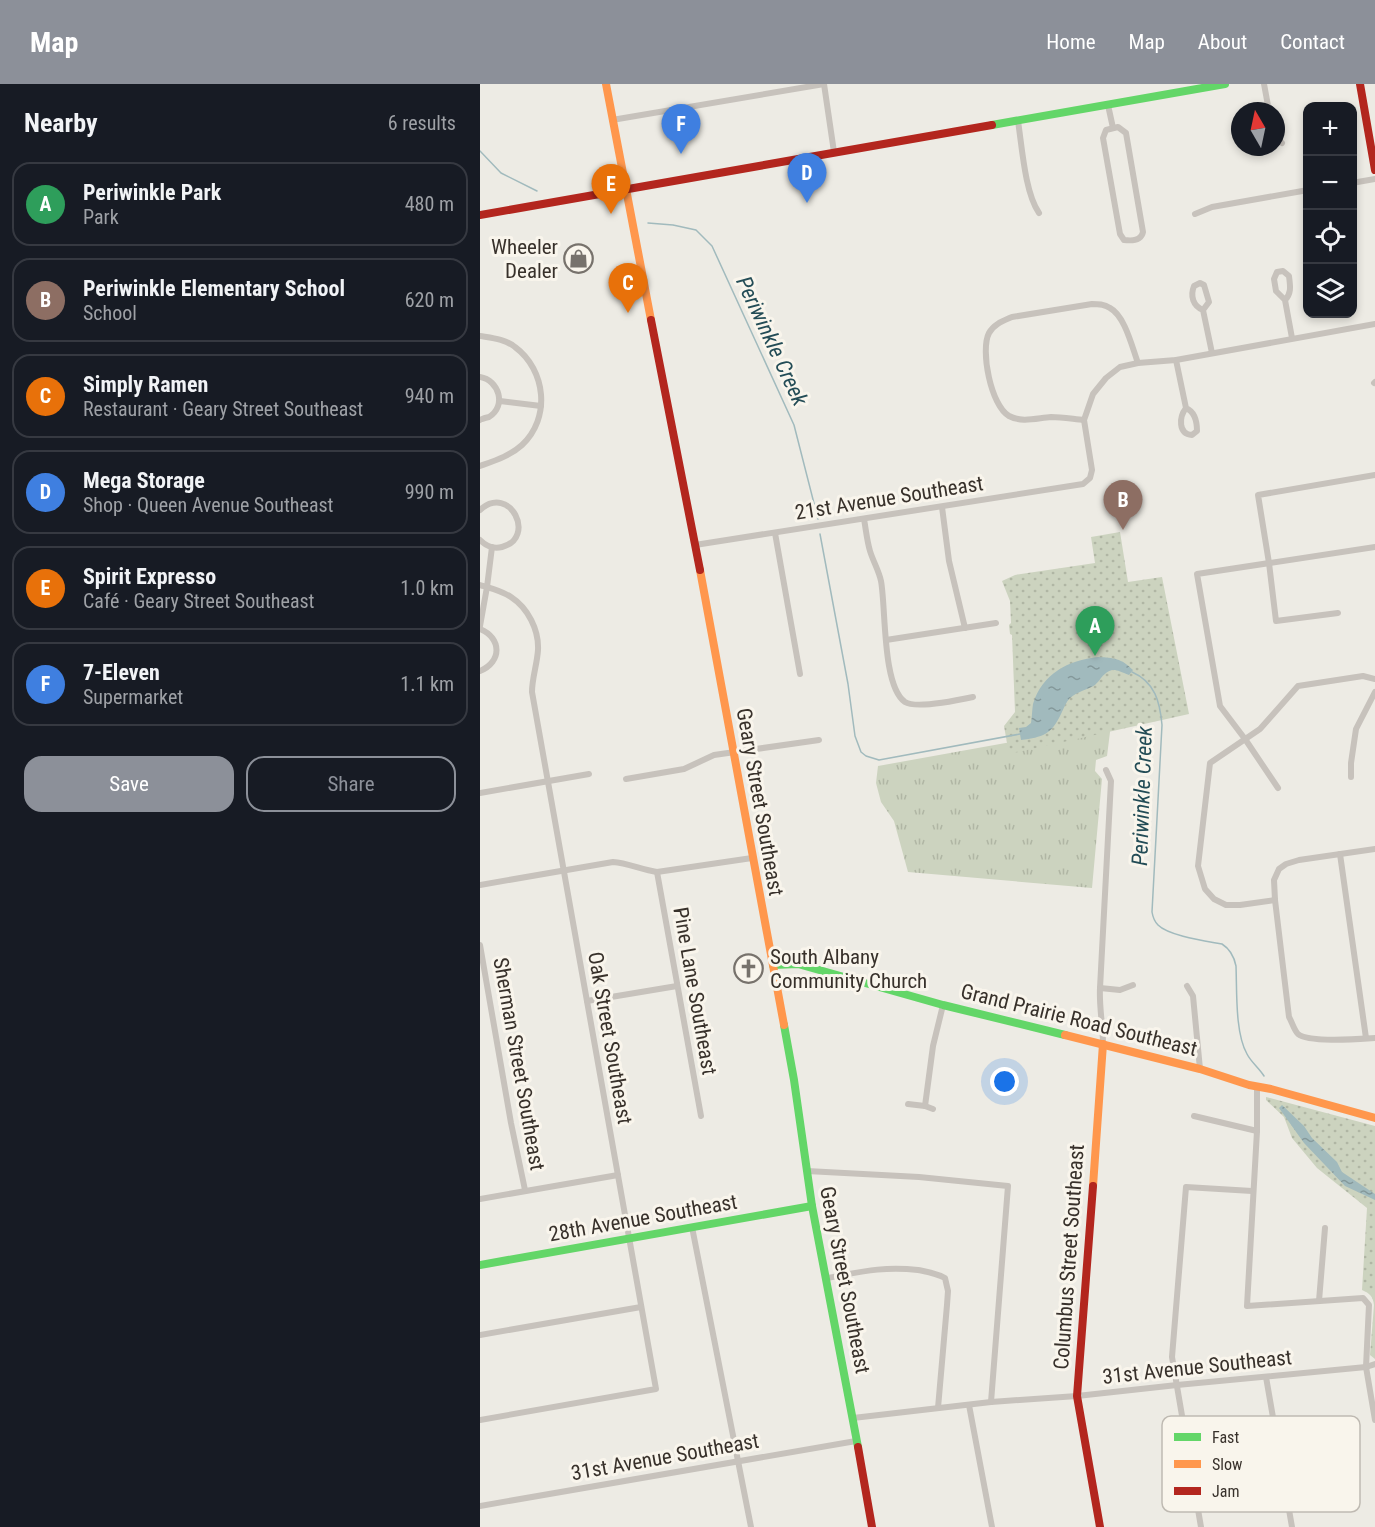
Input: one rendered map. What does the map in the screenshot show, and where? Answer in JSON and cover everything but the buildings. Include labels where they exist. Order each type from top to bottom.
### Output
[{"type":"main road","name":"Geary Street Southeast","points":[[606,84],[695,545],[794,1080],[812,1206],[872,1527]]},
{"type":"main road","points":[[480,215],[1225,84]]},
{"type":"main road","points":[[1360,84],[1375,170]]},
{"type":"main road","name":"Grand Prairie Road Southeast","points":[[772,965],[798,964],[943,1005],[1200,1069],[1375,1118]]},
{"type":"main road","name":"Columbus Street Southeast","points":[[1100,1527],[1077,1396],[1103,1044]]},
{"type":"main road","name":"28th Avenue Southeast","points":[[480,1265],[812,1206]]},
{"type":"street","points":[[612,120],[824,84],[834,152]]},
{"type":"street","points":[[1264,84],[1267,102]]},
{"type":"street","points":[[1108,105],[1113,128]]},
{"type":"street","points":[[1018,121],[1030,193],[1033,205],[1039,213]]},
{"type":"street","points":[[1118,127],[1126,133],[1143,232],[1139,239],[1131,241],[1124,240],[1120,234],[1103,138],[1106,130],[1113,128],[1118,127]]},
{"type":"street","points":[[1357,182],[1375,179]]},
{"type":"street","points":[[1195,214],[1212,207],[1303,191]]},
{"type":"street","points":[[1111,308],[1115,299]]},
{"type":"street","points":[[1285,300],[1292,338]]},
{"type":"street","points":[[1138,363],[1120,317],[1103,304],[1012,317],[988,328],[986,352],[992,388],[996,400],[1009,416],[1029,420],[1059,417],[1084,420],[1093,394],[1106,378],[1120,367],[1176,360],[1375,324]]},
{"type":"street","points":[[1203,310],[1212,352]]},
{"type":"street","points":[[480,336],[505,340],[515,346],[526,356],[537,373],[541,390],[540,415],[523,445],[509,454],[480,466]]},
{"type":"street","points":[[1176,360],[1186,408]]},
{"type":"street","points":[[480,377],[494,383],[499,391],[500,401],[496,410],[489,417],[480,420]]},
{"type":"street","points":[[500,401],[541,406]]},
{"type":"street","points":[[1005,423],[1009,416]]},
{"type":"street","name":"21st Avenue Southeast","points":[[695,545],[1080,485],[1087,482],[1092,470],[1084,420]]},
{"type":"street","points":[[1338,613],[1276,621],[1258,495],[1375,476]]},
{"type":"street","points":[[480,510],[493,503],[502,503],[516,514],[519,523],[514,539],[507,545],[499,548],[492,547],[480,540]]},
{"type":"street","points":[[942,507],[949,561],[965,627]]},
{"type":"street","points":[[864,519],[870,551],[881,579],[886,640],[898,694],[906,702],[916,705],[974,698]]},
{"type":"street","points":[[775,533],[800,674]]},
{"type":"street","points":[[480,671],[493,662],[496,654],[493,638],[480,628],[488,587],[492,547]]},
{"type":"street","points":[[1278,788],[1220,706],[1197,574],[1375,547]]},
{"type":"street","name":"Oak Street Southeast","points":[[480,585],[510,596],[522,606],[536,629],[537,663],[532,680],[532,692],[656,1389],[480,1420]]},
{"type":"street","points":[[886,640],[996,622]]},
{"type":"street","points":[[1275,900],[1226,905],[1214,899],[1205,889],[1198,866],[1210,763],[1260,729],[1298,686],[1363,676],[1375,678]]},
{"type":"street","points":[[1351,777],[1356,729],[1375,692]]},
{"type":"street","points":[[626,779],[684,769],[714,755],[819,740]]},
{"type":"street","name":"Columbus Street Southeast","points":[[1103,1044],[1099,1005],[1111,781],[1106,770]]},
{"type":"street","points":[[480,793],[589,774]]},
{"type":"street","points":[[1375,849],[1299,860],[1286,864],[1279,870],[1274,880],[1289,1017],[1299,1034],[1320,1040],[1375,1038]]},
{"type":"street","points":[[1340,854],[1366,1038]]},
{"type":"street","points":[[480,885],[613,862],[657,872],[752,858]]},
{"type":"street","name":"Pine Lane Southeast","points":[[657,872],[701,1116]]},
{"type":"street","name":"Sherman Street Southeast","points":[[480,945],[525,1190]]},
{"type":"street","points":[[1100,988],[1120,990],[1133,985]]},
{"type":"street","points":[[587,1001],[677,986]]},
{"type":"street","points":[[1187,986],[1193,996],[1200,1069]]},
{"type":"street","points":[[925,1106],[933,1046],[943,1005]]},
{"type":"street","points":[[1257,1086],[1257,1131],[1247,1306],[1363,1298],[1369,1305],[1366,1367],[1375,1420]]},
{"type":"street","points":[[908,1104],[933,1109]]},
{"type":"street","points":[[1194,1116],[1257,1131]]},
{"type":"street","points":[[807,1171],[919,1176],[1008,1186],[991,1402]]},
{"type":"street","points":[[480,1198],[618,1175]]},
{"type":"street","points":[[1182,1416],[1172,1357],[1186,1186],[1252,1191]]},
{"type":"street","points":[[692,1227],[751,1527]]},
{"type":"street","points":[[1319,1300],[1326,1228]]},
{"type":"street","points":[[827,1278],[878,1268],[936,1273],[945,1278],[948,1290],[938,1408]]},
{"type":"street","points":[[480,1335],[641,1307]]},
{"type":"street","name":"31st Avenue Southeast","points":[[853,1418],[991,1402],[1077,1396],[1177,1384],[1366,1367],[1375,1364]]},
{"type":"street","points":[[1266,1377],[1273,1416]]},
{"type":"street","points":[[969,1405],[992,1527]]},
{"type":"street","name":"31st Avenue Southeast","points":[[480,1506],[856,1441]]},
{"type":"street","points":[[1198,1512],[1201,1527]]},
{"type":"street","points":[[1289,1512],[1292,1527]]},
{"type":"green space","points":[[1120,532],[1128,582],[1162,577],[1189,714],[1009,754],[1004,726],[1015,712],[1012,635],[1009,625],[1011,623],[1010,601],[1002,581],[1015,575],[1095,563],[1091,537]]},
{"type":"green space","points":[[1111,724],[1107,756],[1096,760],[1095,771],[1102,779],[1092,888],[908,872],[894,821],[881,802],[876,783],[878,766]]},
{"type":"green space","points":[[1266,1097],[1375,1126],[1375,1359],[1370,1355],[1374,1305],[1370,1295],[1362,1290],[1367,1208],[1317,1168],[1292,1138],[1284,1117],[1266,1100]]},
{"type":"water","points":[[1098,657],[1117,659],[1133,670],[1129,675],[1111,670],[1095,685],[1070,698],[1050,731],[1035,738],[1021,740],[1019,728],[1031,723],[1033,704],[1043,684],[1067,665]]},
{"type":"water","points":[[1282,1105],[1337,1162],[1342,1172],[1375,1194],[1375,1200],[1345,1186],[1304,1143],[1279,1108]]},
{"type":"waterway","name":"Periwinkle Creek","points":[[480,151],[501,173],[537,191]]},
{"type":"waterway","name":"Periwinkle Creek","points":[[648,223],[696,230],[712,246],[794,425],[818,519]]},
{"type":"waterway","name":"Periwinkle Creek","points":[[820,534],[848,684],[855,736],[861,752],[879,760],[1020,734]]},
{"type":"waterway","name":"Periwinkle Creek","points":[[1132,672],[1146,681],[1155,694],[1162,725],[1153,918],[1163,929],[1188,938],[1222,944],[1231,953],[1236,966],[1240,1035],[1249,1057],[1264,1076]]},
{"type":"traffic: fast","points":[[992,125],[1225,84]]},
{"type":"traffic: fast","points":[[773,965],[798,964],[943,1005],[1065,1035]]},
{"type":"traffic: fast","points":[[784,1025],[812,1206],[858,1447]]},
{"type":"traffic: fast","points":[[480,1265],[812,1206]]},
{"type":"traffic: slow","points":[[606,84],[651,320]]},
{"type":"traffic: slow","points":[[700,570],[784,1025]]},
{"type":"traffic: slow","points":[[1065,1035],[1200,1069],[1249,1085],[1375,1118]]},
{"type":"traffic: slow","points":[[1093,1186],[1103,1044]]},
{"type":"traffic: jam","points":[[1360,84],[1375,170]]},
{"type":"traffic: jam","points":[[480,215],[992,125]]},
{"type":"traffic: jam","points":[[651,320],[700,570]]},
{"type":"traffic: jam","points":[[1093,1186],[1077,1396],[1100,1527]]},
{"type":"traffic: jam","points":[[858,1447],[872,1527]]},
{"type":"place","name":"7-Eleven","points":[[681,154]]},
{"type":"place","name":"Mega Storage","points":[[807,203]]},
{"type":"place","name":"Spirit Expresso","points":[[611,214]]},
{"type":"place","name":"Wheeler Dealer","points":[[579,259]]},
{"type":"place","name":"Simply Ramen","points":[[628,313]]},
{"type":"place","name":"Periwinkle Elementary School","points":[[1123,530]]},
{"type":"place","name":"Periwinkle Park","points":[[1095,656]]},
{"type":"place","name":"South Albany Community Church","points":[[749,969]]}]
